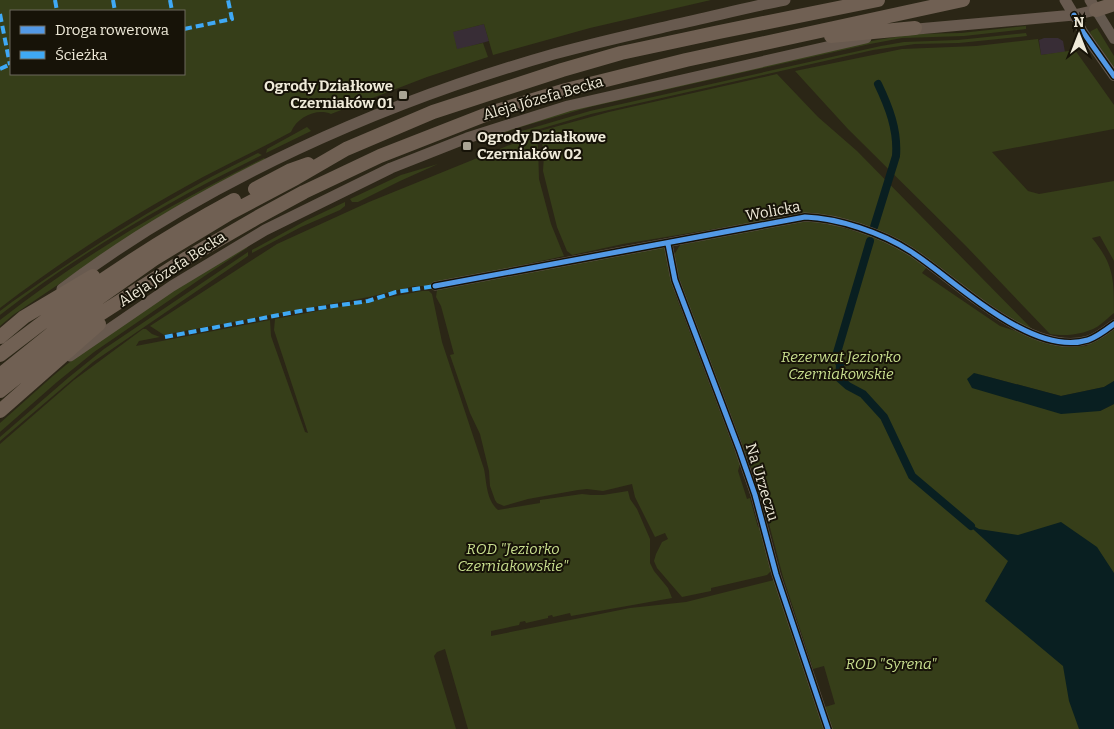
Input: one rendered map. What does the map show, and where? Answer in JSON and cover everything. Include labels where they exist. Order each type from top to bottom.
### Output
[{"type":"main road","points":[[0,337],[86,270],[147,231],[240,178],[335,132],[410,101],[555,54],[785,0]]},
{"type":"main road","points":[[756,24],[830,0]]},
{"type":"main road","name":"Aleja Józefa Becka","points":[[0,391],[80,311],[154,259],[230,213],[346,149],[433,112],[621,53],[878,0]]},
{"type":"main road","name":"Aleja Józefa Becka","points":[[0,375],[215,242],[304,192],[380,156],[490,113],[627,74],[963,0]]},
{"type":"main road","points":[[1065,0],[1074,15]]},
{"type":"main road","points":[[1093,5],[1114,4]]},
{"type":"main road","name":"Aleja Józefa Becka","points":[[0,411],[41,375],[172,286],[265,230],[390,168],[467,138],[568,106],[866,38],[915,28],[1074,15],[1093,5]]},
{"type":"main road","points":[[776,41],[915,28]]},
{"type":"main road","points":[[24,317],[113,264],[174,234],[291,170],[346,149]]},
{"type":"main road","points":[[0,354],[95,284],[174,234]]},
{"type":"main road","points":[[41,375],[146,285]]},
{"type":"street","points":[[1093,5],[1114,39]]},
{"type":"street","points":[[1074,15],[1083,32],[1114,76]]},
{"type":"street","name":"Wolicka","points":[[435,286],[805,217],[817,218],[865,230],[909,250],[960,288],[1028,333],[1062,342],[1075,342],[1088,340],[1114,324]]},
{"type":"street","name":"Na Urzeczu","points":[[668,244],[674,280],[739,449],[776,574],[828,729]]},
{"type":"shaded area","points":[[484,24],[489,41],[457,50],[452,32]]},
{"type":"shaded area","points":[[1058,38],[1063,41],[1065,52],[1041,55],[1039,40]]},
{"type":"green space","points":[[0,0],[711,0],[590,28],[493,55],[484,24],[453,32],[457,49],[483,43],[488,57],[427,77],[331,114],[320,112],[308,115],[298,122],[291,132],[151,206],[48,272],[0,308]]},
{"type":"green space","points":[[1026,26],[1026,29],[964,36],[902,38],[870,44],[590,107],[514,129],[496,137],[490,136],[561,112],[865,42],[913,34],[961,33]]},
{"type":"green space","points":[[1097,28],[1114,56],[1114,68],[1090,33]]},
{"type":"green space","points":[[1026,33],[1027,36],[959,43],[915,44],[873,50],[591,114],[492,143],[515,133],[590,111],[881,46],[904,42],[958,40]]},
{"type":"green space","points":[[1038,39],[1041,55],[1075,50],[1114,105],[1114,129],[992,152],[1028,191],[1039,194],[1114,181],[1114,261],[1100,236],[1092,238],[1109,265],[1113,281],[1114,313],[1090,330],[1070,335],[1050,334],[966,246],[848,129],[795,71],[902,49],[976,46]]},
{"type":"green space","points":[[777,74],[818,117],[857,151],[1035,332],[1024,327],[877,231],[800,215],[623,244],[572,255],[567,251],[557,227],[543,171],[544,155],[540,131],[609,112]]},
{"type":"green space","points":[[307,127],[311,131],[266,153],[267,149]]},
{"type":"green space","points":[[522,140],[536,140],[538,146],[539,179],[551,224],[564,256],[427,286],[415,286],[369,297],[164,335],[150,326],[277,244],[369,202]]},
{"type":"green space","points":[[258,153],[262,155],[194,190],[127,228],[62,270],[0,315],[0,311],[12,302],[102,242],[163,204],[225,169]]},
{"type":"green space","points":[[264,158],[268,160],[120,243],[13,315],[0,326],[0,320],[95,252],[195,193]]},
{"type":"green space","points":[[438,164],[358,202],[352,202],[350,199],[401,175]]},
{"type":"green space","points":[[345,202],[345,206],[340,210],[301,227],[252,253],[252,250]]},
{"type":"green space","name":"Rezerwat Jeziorko Czerniakowskie","points":[[804,220],[816,220],[876,237],[902,250],[927,267],[922,273],[1000,326],[1065,347],[1086,346],[1114,329],[1114,381],[1104,387],[1061,396],[974,373],[1100,411],[1114,404],[1114,729],[831,729],[825,707],[835,704],[824,666],[813,669],[783,577],[760,490],[682,290],[674,255],[680,245]]},
{"type":"green space","points":[[248,246],[94,352],[0,432],[0,423],[76,357],[146,308]]},
{"type":"green space","points":[[666,246],[676,296],[740,464],[738,471],[747,499],[750,498],[758,527],[760,527],[771,571],[767,575],[682,597],[657,568],[654,561],[656,554],[662,542],[668,539],[665,533],[655,537],[635,497],[632,484],[603,491],[578,490],[528,499],[504,506],[497,503],[490,486],[489,471],[480,434],[470,413],[450,355],[454,354],[441,306],[436,297],[437,290]]},
{"type":"green space","points":[[248,252],[248,256],[93,362],[0,441],[0,437],[104,349]]},
{"type":"green space","name":"ROD \"Jeziorko Czerniakowskie\"","points":[[429,291],[432,294],[442,342],[484,469],[489,496],[494,506],[498,510],[540,503],[540,500],[582,494],[603,495],[628,491],[630,499],[637,509],[650,539],[650,563],[668,588],[672,598],[571,616],[570,613],[553,617],[552,615],[548,616],[548,618],[526,623],[525,621],[520,622],[519,625],[491,631],[491,636],[630,608],[686,602],[774,580],[824,729],[468,729],[445,649],[437,652],[434,656],[456,729],[0,729],[0,444],[74,380],[143,329],[160,337],[139,341],[136,346],[270,320],[271,336],[305,432],[308,433],[274,330],[275,319]]},
{"type":"water","points":[[974,373],[1061,396],[1104,387],[1114,381],[1114,404],[1100,411],[1061,414],[972,388],[967,379]]},
{"type":"water","points":[[963,520],[979,529],[1018,535],[1061,522],[1097,547],[1114,573],[1114,729],[1079,729],[1069,701],[1063,666],[985,601],[1008,561]]},
{"type":"waterway","points":[[874,227],[896,156],[896,137],[892,119],[878,84]]},
{"type":"waterway","points":[[870,241],[836,356],[840,365],[839,378],[848,386],[863,394],[884,417],[912,476],[971,526]]},
{"type":"marked path","points":[[55,0],[57,10]]},
{"type":"marked path","points":[[113,0],[115,10]]},
{"type":"marked path","points":[[170,0],[172,10]]},
{"type":"marked path","points":[[185,29],[232,19],[228,0]]},
{"type":"marked path","points":[[0,14],[10,65]]},
{"type":"marked path","points":[[0,69],[10,64]]},
{"type":"marked path","points":[[165,337],[300,311],[368,301],[396,292],[435,286]]},
{"type":"cycle path","points":[[1074,15],[1083,32],[1114,76]]},
{"type":"cycle path","points":[[435,286],[805,217],[845,223],[899,244],[994,313],[1042,338],[1066,342],[1088,340],[1114,324]]},
{"type":"cycle path","points":[[668,244],[675,280],[755,495],[776,574],[828,729]]},
{"type":"place","name":"Ogrody Działkowe Czerniaków 01","points":[[403,95]]},
{"type":"place","name":"Ogrody Działkowe Czerniaków 02","points":[[467,146]]},
{"type":"park label","name":"ROD \"Syrena\"","points":[[891,664]]}]
